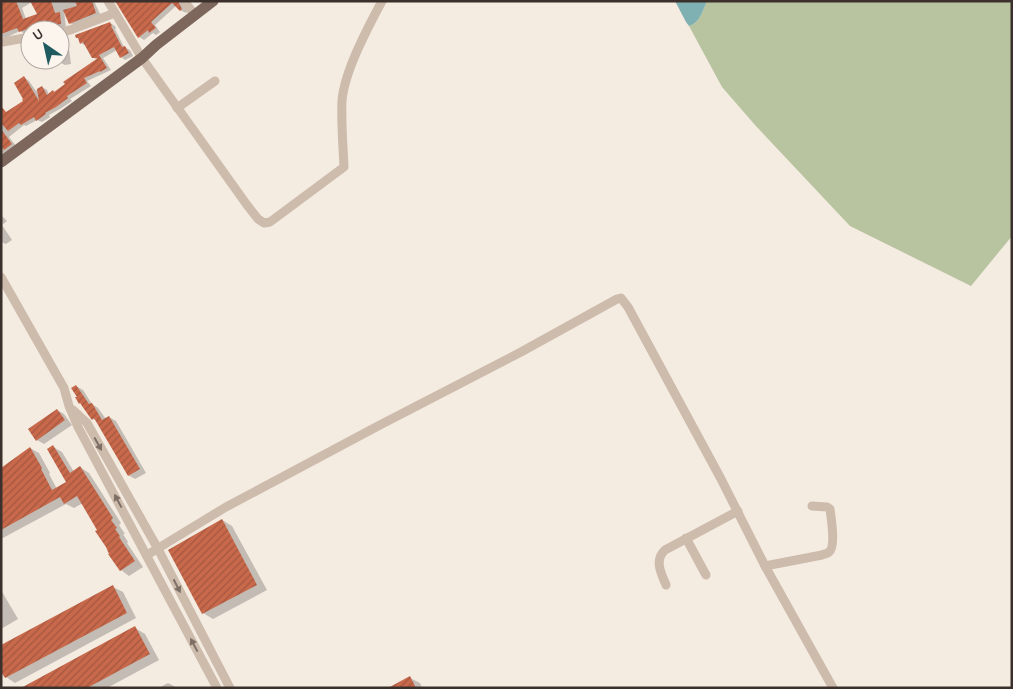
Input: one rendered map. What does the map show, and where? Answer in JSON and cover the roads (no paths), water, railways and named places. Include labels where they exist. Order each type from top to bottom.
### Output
[{"type":"main road","points":[[1,162],[142,58],[212,1]]},
{"type":"street","points":[[108,1],[142,58],[258,219],[264,223],[270,222],[344,167],[342,101],[344,89],[353,61],[370,22],[382,1]]},
{"type":"street","points":[[184,1],[195,15]]},
{"type":"street","points":[[70,30],[116,13]]},
{"type":"street","points":[[3,42],[20,39]]},
{"type":"street","points":[[178,108],[215,81]]},
{"type":"street","points":[[1,278],[64,388],[78,427],[217,688]]},
{"type":"street","points":[[147,555],[226,508],[621,298],[628,307],[738,511],[765,566],[833,688]]},
{"type":"street","points":[[69,406],[87,423],[158,549],[229,688]]},
{"type":"street","points":[[765,566],[829,552],[833,543],[830,509],[828,506],[812,506]]},
{"type":"street","points":[[666,585],[660,569],[660,554],[664,550],[738,511]]},
{"type":"street","points":[[686,538],[706,575]]},
{"type":"water","points":[[675,1],[707,1],[696,22],[689,26]]}]
